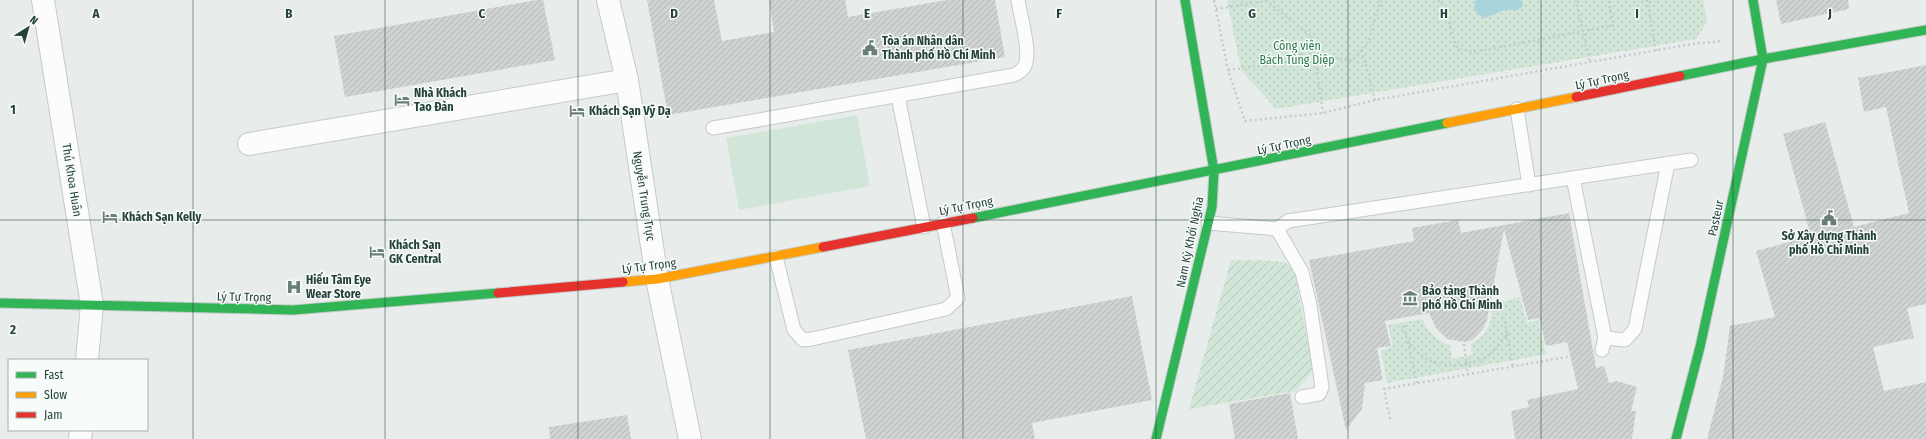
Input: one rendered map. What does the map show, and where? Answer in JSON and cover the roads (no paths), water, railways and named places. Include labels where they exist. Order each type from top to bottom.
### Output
[{"type":"street","name":"Thủ Khoa Huân","points":[[43,0],[92,305],[87,359]]},
{"type":"street","name":"Nguyễn Trung Trực","points":[[608,0],[627,80],[657,279],[690,439]]},
{"type":"street","name":"Nam Kỳ Khởi Nghĩa","points":[[1156,439],[1212,207],[1214,171],[1184,0]]},
{"type":"street","name":"Pasteur","points":[[1676,439],[1700,347],[1763,59],[1753,0]]},
{"type":"street","name":"Lý Tự Trọng","points":[[0,303],[294,310],[657,279],[1214,171],[1763,59],[1926,30]]},
{"type":"street","points":[[249,144],[627,80]]},
{"type":"lane","points":[[713,128],[1014,75],[1022,71],[1026,63],[1027,53],[1018,0]]},
{"type":"lane","points":[[898,96],[924,227]]},
{"type":"lane","points":[[1517,109],[1529,185]]},
{"type":"lane","points":[[1208,223],[1277,229],[1288,221],[1691,160]]},
{"type":"lane","points":[[1573,178],[1603,344],[1625,340],[1635,329],[1668,163]]},
{"type":"lane","points":[[776,257],[794,330],[803,340],[812,339],[946,309],[958,298],[943,223]]},
{"type":"lane","points":[[1277,229],[1302,272],[1310,305],[1322,386],[1319,394],[1302,397]]},
{"type":"water","points":[[1476,0],[1521,0],[1523,6],[1516,11],[1504,10],[1485,18],[1477,14],[1474,8]]},
{"type":"place","name":"Tòa án Nhân dân Thành phố Hồ Chí Minh","points":[[870,48]]},
{"type":"place","name":"Nhà Khách Tao Đàn","points":[[402,100]]},
{"type":"place","name":"Khách Sạn Vỹ Dạ","points":[[577,111]]},
{"type":"place","name":"Khách Sạn Kelly","points":[[110,217]]},
{"type":"place","name":"Sở Xây dựng Thành phố Hồ Chí Minh","points":[[1829,218]]},
{"type":"place","name":"Khách Sạn GK Central","points":[[377,252]]},
{"type":"place","name":"Hiếu Tâm Eye Wear Store","points":[[294,287]]},
{"type":"place","name":"Bảo tàng Thành phố Hồ Chí Minh","points":[[1410,298]]},
{"type":"park label","name":"Công viên Bách Tùng Diệp","points":[[1297,53]]}]
